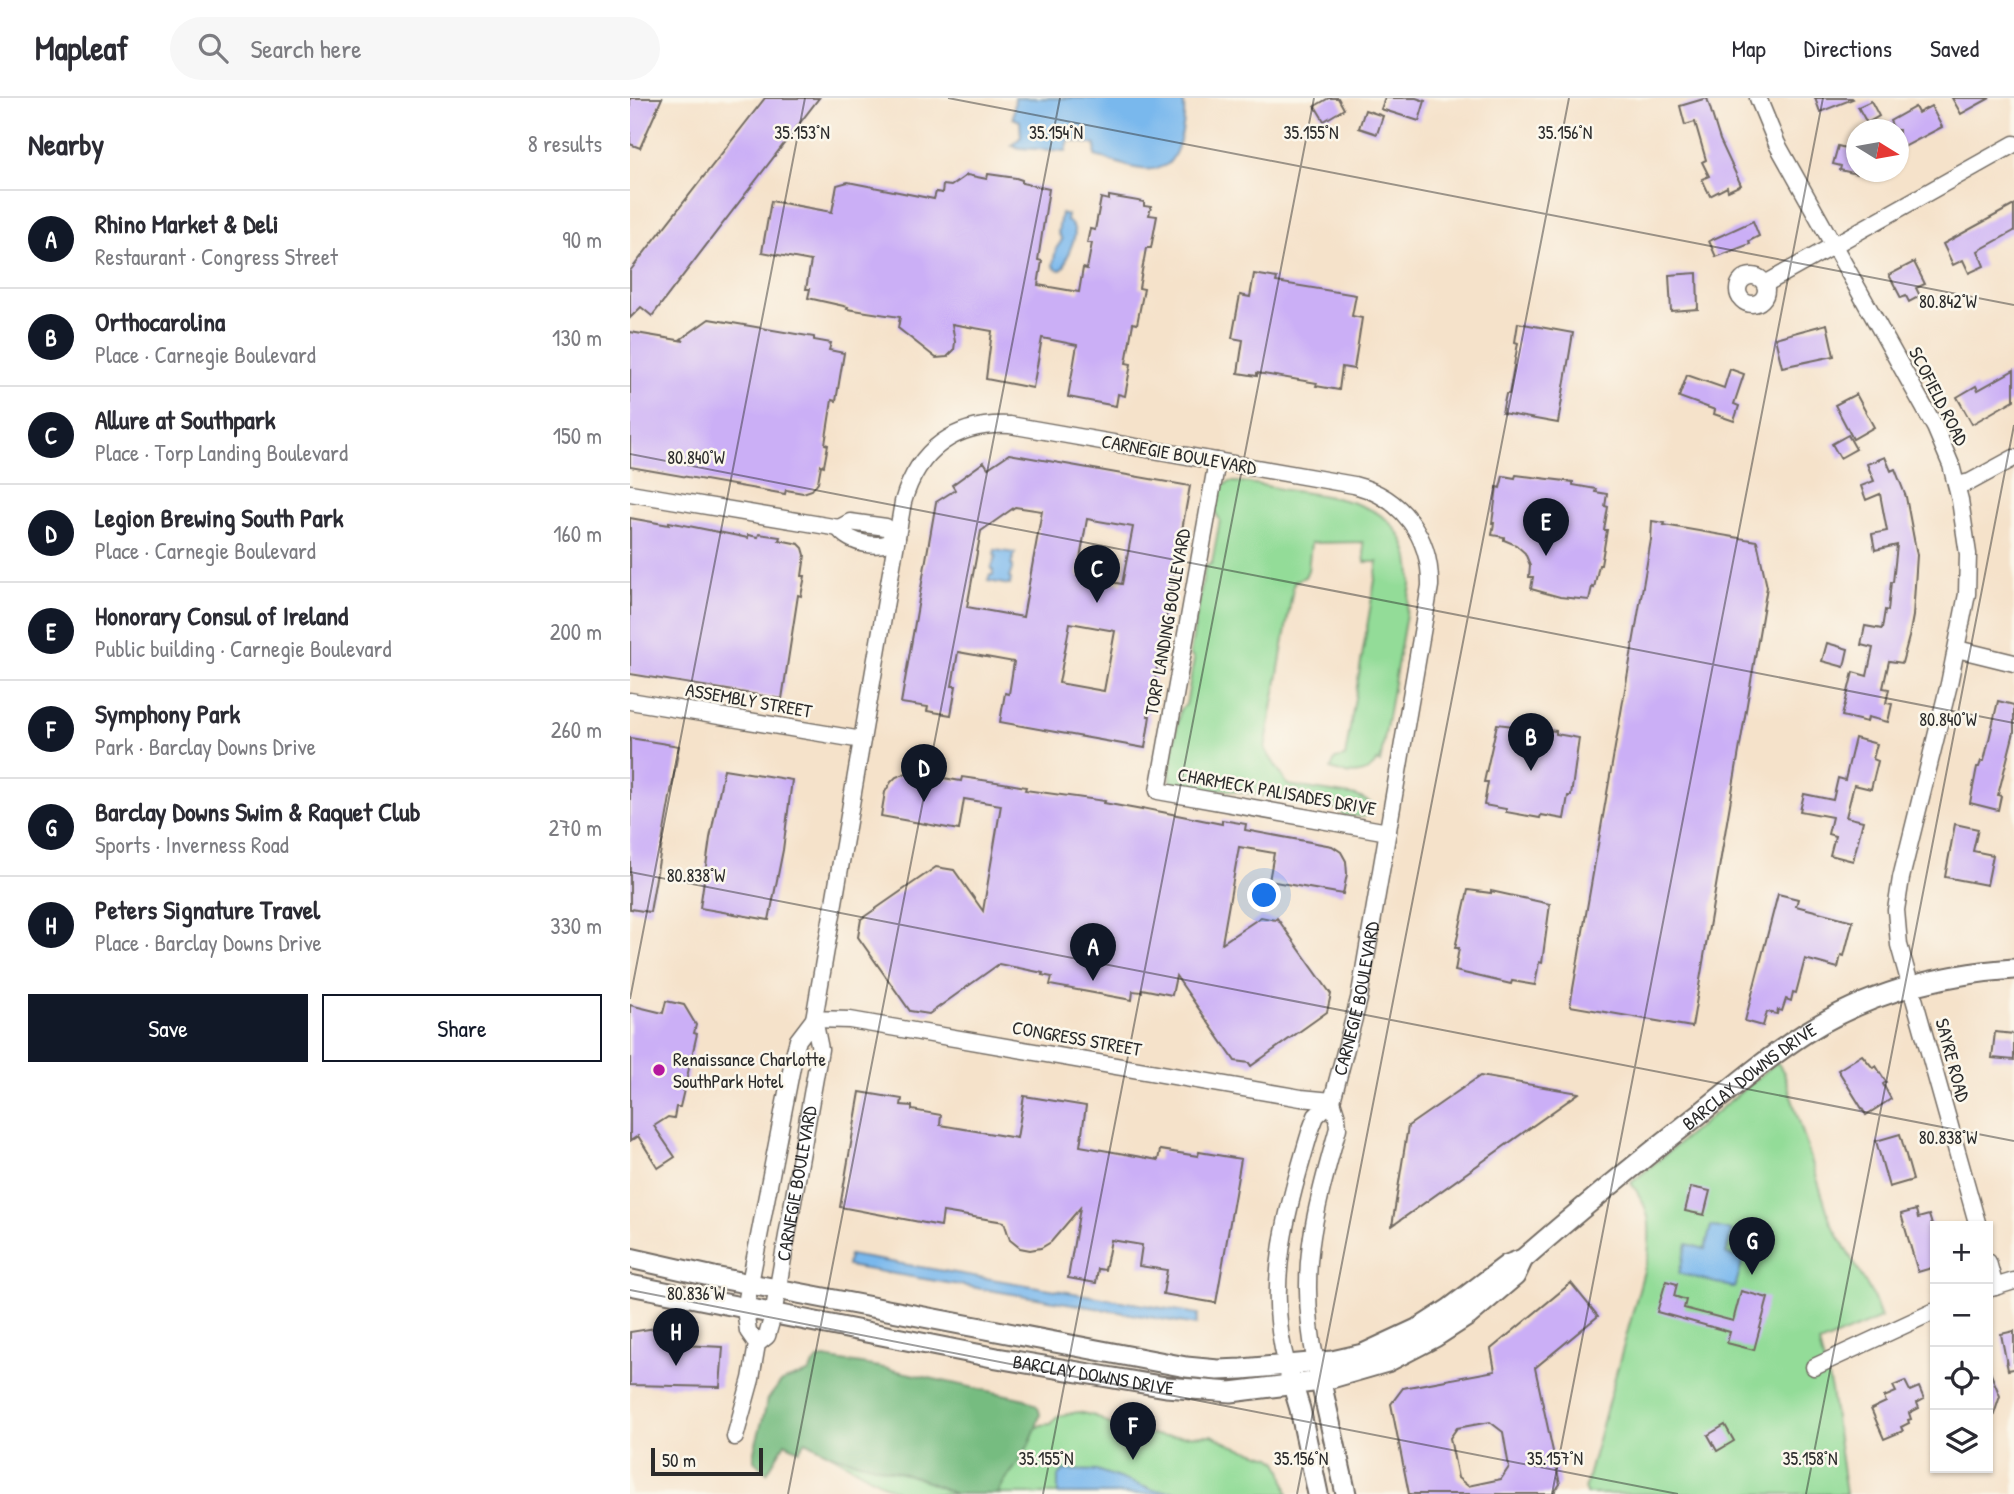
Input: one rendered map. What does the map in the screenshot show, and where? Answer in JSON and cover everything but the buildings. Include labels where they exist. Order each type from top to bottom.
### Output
[{"type":"street","name":"SCOFIELD ROAD","points":[[1758,98],[1770,131],[1935,427],[1957,485],[1966,536],[1966,608],[1897,901],[1898,938],[1911,986]]},
{"type":"street","points":[[1765,284],[2014,144]]},
{"type":"street","name":"CARNEGIE BOULEVARD","points":[[734,1437],[757,1344],[767,1336],[774,1315],[819,1054],[819,1038],[814,1019],[905,495],[919,465],[943,441],[979,426],[1019,426],[1370,489],[1402,511],[1423,543],[1430,568],[1430,586],[1359,999],[1332,1101],[1338,1128],[1316,1211],[1307,1267],[1308,1314],[1346,1494]]},
{"type":"street","points":[[1957,485],[1970,482],[2014,458]]},
{"type":"street","name":"TORP LANDING BOULEVARD","points":[[1158,792],[1217,461]]},
{"type":"street","points":[[630,493],[839,528],[849,522],[873,525],[889,529],[897,538]]},
{"type":"street","points":[[1957,649],[2014,663]]},
{"type":"street","name":"ASSEMBLY STREET","points":[[630,701],[862,740]]},
{"type":"street","name":"CHARMECK PALISADES DRIVE","points":[[1158,792],[1388,832]]},
{"type":"street","name":"BARCLAY DOWNS DRIVE","points":[[630,1258],[750,1284],[1178,1366],[1218,1370],[1287,1365],[1319,1372],[1379,1366],[1454,1326],[1511,1280],[1523,1259],[1632,1167],[1791,1042],[1852,1008],[1911,986],[1962,974],[2014,969]]},
{"type":"street","name":"SAYRE ROAD","points":[[1911,986],[1977,1221]]},
{"type":"street","name":"CARNEGIE BOULEVARD","points":[[757,1344],[746,1325],[745,1309],[796,1045],[814,1019]]},
{"type":"street","name":"CONGRESS STREET","points":[[814,1019],[850,1020],[1292,1097],[1332,1101]]},
{"type":"street","name":"CARNEGIE BOULEVARD","points":[[1318,1494],[1287,1365],[1277,1294],[1280,1247],[1311,1129],[1316,1116],[1332,1101]]},
{"type":"street","points":[[1993,1287],[2014,1282]]},
{"type":"street","name":"BARCLAY DOWNS DRIVE","points":[[630,1286],[947,1349],[1166,1387],[1231,1392],[1293,1386],[1319,1372]]},
{"type":"street","points":[[1814,1367],[1930,1313]]},
{"type":"green space","points":[[1229,482],[1261,485],[1358,504],[1376,512],[1391,524],[1402,539],[1409,560],[1411,586],[1380,763],[1377,761],[1367,770],[1356,774],[1331,769],[1335,759],[1345,757],[1378,562],[1365,562],[1363,542],[1311,543],[1305,577],[1294,582],[1265,749],[1288,785],[1357,796],[1371,803],[1372,811],[1363,817],[1343,815],[1339,809],[1222,789],[1215,793],[1181,787],[1171,782],[1170,769],[1180,709],[1186,705],[1194,660],[1190,654],[1205,567],[1212,563],[1220,520],[1215,512],[1220,488]]},
{"type":"green space","points":[[1777,1062],[1784,1073],[1831,1223],[1872,1294],[1881,1318],[1819,1344],[1831,1390],[1846,1494],[1586,1494],[1585,1488],[1648,1256],[1648,1218],[1643,1201],[1631,1183]]},
{"type":"green space","points":[[818,1359],[879,1367],[1025,1399],[1037,1407],[1040,1415],[1027,1448],[998,1494],[955,1494],[916,1477],[830,1454],[806,1441],[799,1450],[785,1443],[767,1473],[754,1461],[754,1451],[768,1399],[781,1382],[808,1373]]},
{"type":"green space","points":[[1078,1412],[1095,1416],[1118,1429],[1138,1433],[1162,1436],[1212,1435],[1231,1445],[1271,1457],[1282,1469],[1288,1494],[901,1494],[830,1454],[916,1477],[950,1490],[1041,1425],[1051,1424],[1058,1416]]},
{"type":"water","points":[[1015,98],[1183,98],[1182,133],[1168,164],[1149,169],[1131,167],[1095,156],[1096,145],[1069,140],[1066,151],[1019,148],[1012,145],[1021,137],[1020,121],[1013,118]]},
{"type":"water","points":[[1061,213],[1067,215],[1066,220],[1075,232],[1061,270],[1053,265],[1056,249],[1062,240],[1058,232]]},
{"type":"water","points":[[995,550],[1015,553],[1010,585],[988,581],[990,575],[993,575],[991,569],[996,556]]},
{"type":"water","points":[[1711,1226],[1732,1231],[1726,1254],[1743,1259],[1735,1288],[1679,1273],[1687,1244],[1705,1249]]},
{"type":"water","points":[[849,1255],[1198,1314],[1196,1325],[847,1266]]},
{"type":"water","points":[[1064,1470],[1099,1471],[1153,1490],[1206,1494],[1058,1494],[1058,1477]]},
{"type":"place","name":"Honorary Consul of Ireland","points":[[1546,556]]},
{"type":"place","name":"Allure at Southpark","points":[[1097,603]]},
{"type":"place","name":"Orthocarolina","points":[[1531,771]]},
{"type":"place","name":"Legion Brewing South Park","points":[[924,802]]},
{"type":"place","name":"Rhino Market & Deli","points":[[1093,981]]},
{"type":"place","name":"Renaissance Charlotte SouthPark Hotel","points":[[659,1070]]},
{"type":"place","name":"Barclay Downs Swim & Raquet Club","points":[[1752,1275]]},
{"type":"place","name":"Peters Signature Travel","points":[[676,1366]]},
{"type":"place","name":"Symphony Park","points":[[1133,1460]]}]
